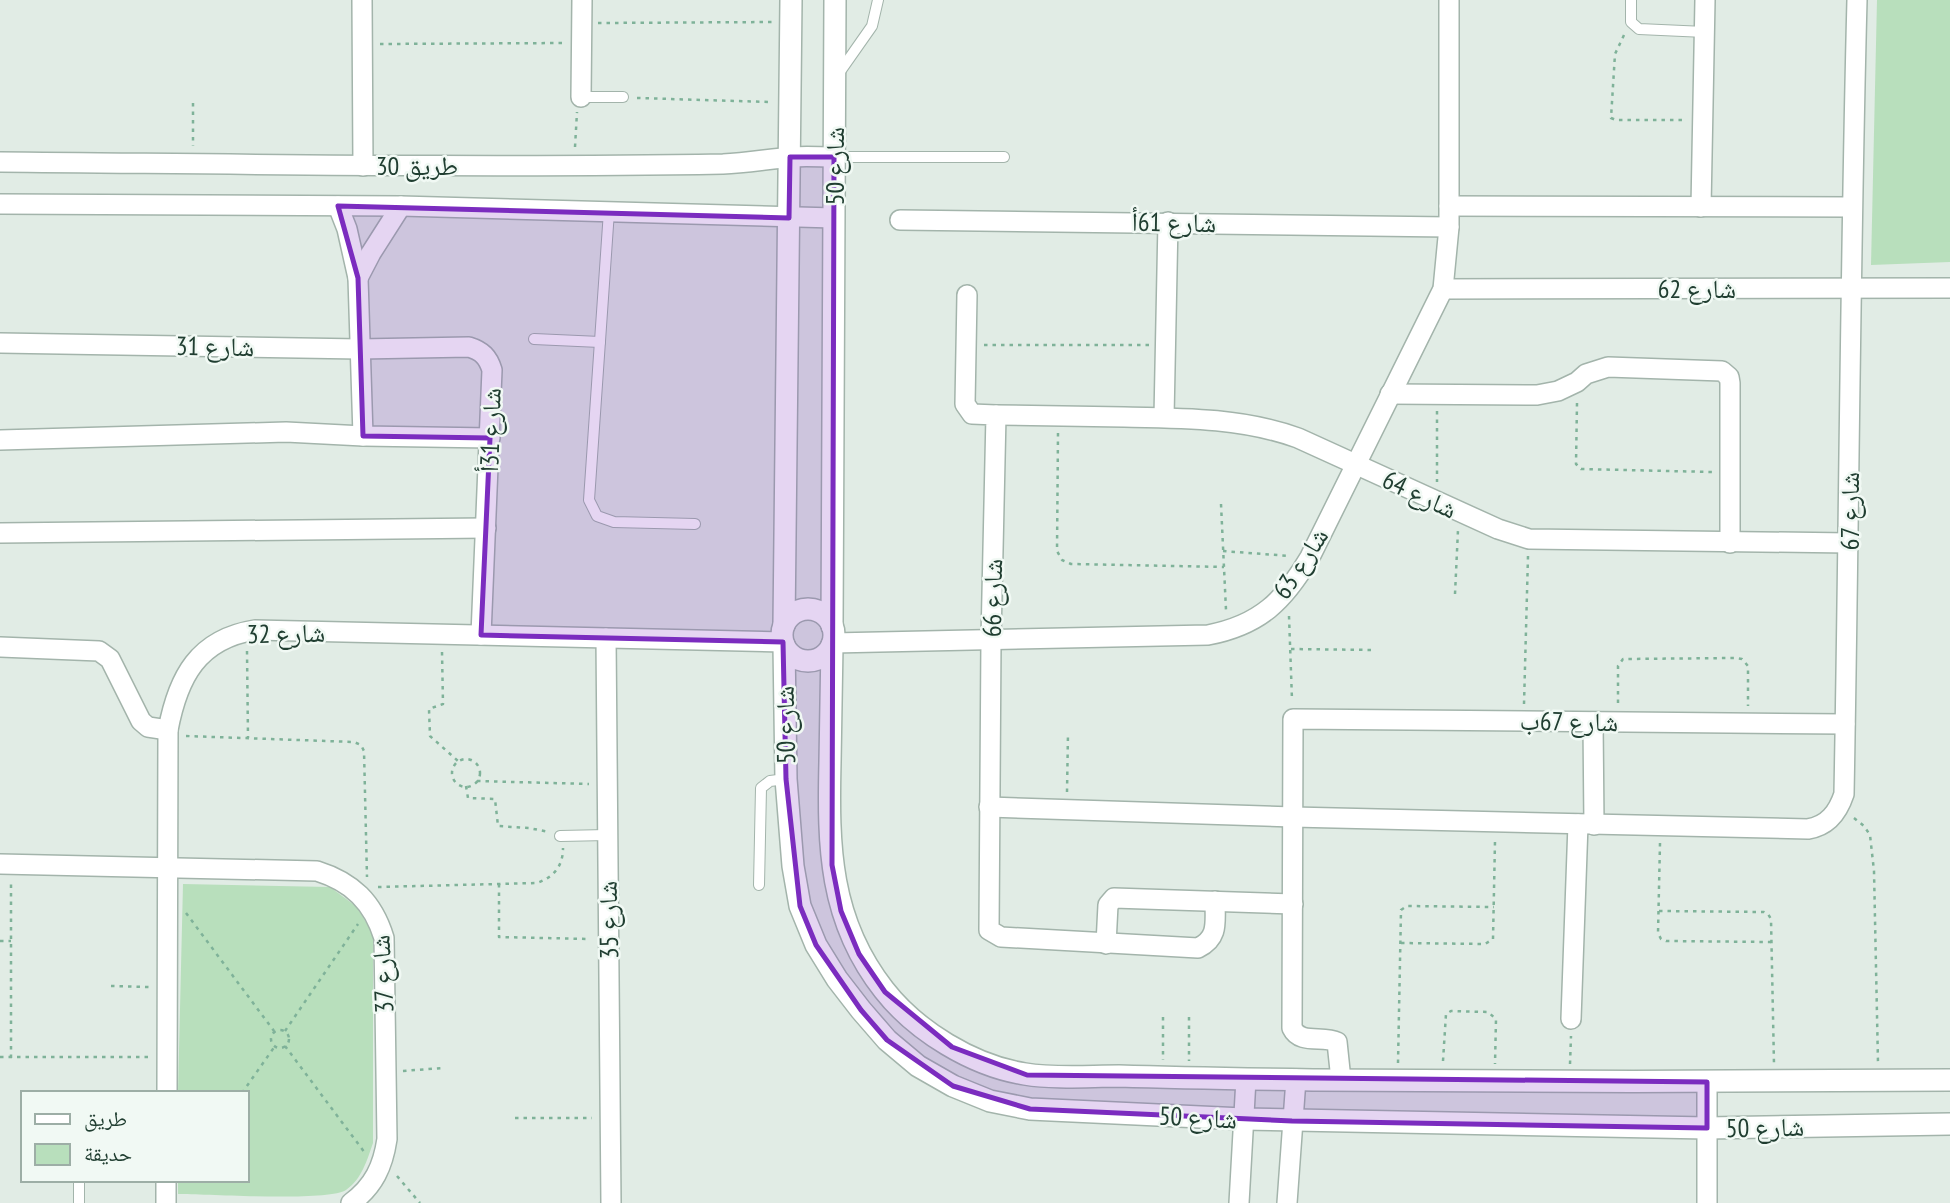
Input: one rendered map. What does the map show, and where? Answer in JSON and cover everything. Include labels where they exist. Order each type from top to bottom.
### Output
[{"type":"street","points":[[362,0],[363,166]]},
{"type":"street","points":[[581,97],[582,0]]},
{"type":"street","name":"شارع 50","points":[[791,0],[783,637],[786,779],[793,866],[800,906],[816,945],[837,979],[887,1040],[918,1066],[953,1086],[990,1101],[1030,1109],[1292,1121],[1707,1128],[1950,1124]]},
{"type":"street","name":"شارع 50","points":[[835,0],[829,824],[832,865],[841,911],[859,954],[886,992],[941,1040],[988,1065],[1027,1075],[1569,1082],[1950,1080]]},
{"type":"street","name":"شارع 63","points":[[832,638],[991,639],[1208,635],[1250,622],[1288,591],[1310,557],[1443,289],[1449,227],[1449,0]]},
{"type":"street","points":[[1701,207],[1705,0]]},
{"type":"street","name":"شارع 67","points":[[1835,813],[1844,794],[1850,287],[1857,0]]},
{"type":"street","name":"طريق 30","points":[[0,162],[363,166],[575,165],[725,164],[790,157],[834,157]]},
{"type":"street","name":"طريق 30","points":[[0,204],[401,206],[834,218]]},
{"type":"street","points":[[338,206],[359,278],[363,436]]},
{"type":"street","points":[[359,278],[378,241],[401,206]]},
{"type":"street","points":[[1449,206],[1852,207]]},
{"type":"street","name":"شارع 61أ","points":[[900,220],[1449,227]]},
{"type":"street","points":[[1164,417],[1168,222]]},
{"type":"street","name":"شارع 62","points":[[1443,289],[1950,288]]},
{"type":"street","points":[[967,295],[966,408],[975,415],[996,415]]},
{"type":"street","name":"شارع 31","points":[[0,343],[360,349]]},
{"type":"street","name":"شارع 31أ","points":[[360,349],[470,347],[485,355],[492,370],[481,635]]},
{"type":"street","points":[[1390,394],[1536,395],[1558,391],[1577,382],[1586,374],[1608,367],[1716,369],[1726,373],[1730,383],[1730,542]]},
{"type":"street","name":"شارع 64","points":[[996,415],[1164,417],[1270,428],[1298,438],[1513,535],[1529,538],[1849,542]]},
{"type":"street","name":"شارع 66","points":[[996,415],[988,926],[993,934],[1001,937],[1106,944]]},
{"type":"street","points":[[0,440],[286,432],[490,438]]},
{"type":"street","points":[[0,533],[486,528]]},
{"type":"street","points":[[808,609],[822,614],[832,638],[822,657],[808,661],[793,657],[783,637],[793,613],[808,609]]},
{"type":"street","name":"شارع 32","points":[[167,1091],[168,732],[178,692],[195,661],[208,648],[231,634],[247,632],[606,638],[783,637]]},
{"type":"street","name":"شارع 35","points":[[606,638],[611,1203]]},
{"type":"street","points":[[0,647],[99,652],[110,659],[141,721],[148,727],[168,732]]},
{"type":"street","points":[[1293,719],[1292,1028],[1298,1037],[1331,1039],[1337,1042],[1341,1080]]},
{"type":"street","name":"شارع 67ب","points":[[1293,719],[1845,724]]},
{"type":"street","points":[[1571,1019],[1593,722]]},
{"type":"street","points":[[989,807],[1808,829],[1818,828],[1835,813]]},
{"type":"street","name":"شارع 37","points":[[6,864],[317,871],[352,886],[371,906],[384,938],[387,1139],[381,1166]]},
{"type":"street","points":[[1215,901],[1216,930],[1212,938],[1198,948],[1106,944],[1108,905],[1114,898],[1215,901],[1293,904]]},
{"type":"street","points":[[1239,1203],[1246,1079]]},
{"type":"street","points":[[1287,1203],[1296,1079]]},
{"type":"street","points":[[1706,1203],[1707,1082]]},
{"type":"street","points":[[351,1203],[368,1188],[381,1166]]},
{"type":"street","points":[[166,1182],[166,1203]]},
{"type":"lane","points":[[835,79],[872,26],[878,0]]},
{"type":"lane","points":[[1631,0],[1630,18],[1633,25],[1643,30],[1704,32]]},
{"type":"lane","points":[[581,97],[623,97]]},
{"type":"lane","points":[[834,157],[1004,157]]},
{"type":"lane","points":[[609,211],[589,500],[597,516],[614,522],[695,524]]},
{"type":"lane","points":[[534,339],[600,342]]},
{"type":"lane","points":[[759,886],[761,788],[770,781],[786,779]]},
{"type":"lane","points":[[560,836],[607,835]]},
{"type":"lane","points":[[79,1182],[79,1203]]},
{"type":"path","points":[[362,44],[791,22]]},
{"type":"path","points":[[1633,25],[1622,38],[1615,54],[1611,118],[1703,120]]},
{"type":"path","points":[[575,165],[575,121],[581,97]]},
{"type":"path","points":[[623,97],[791,103]]},
{"type":"path","points":[[193,103],[194,164]]},
{"type":"path","points":[[967,345],[1165,345]]},
{"type":"path","points":[[1577,382],[1577,464],[1581,470],[1730,472]]},
{"type":"path","points":[[1437,394],[1437,502]]},
{"type":"path","points":[[1058,416],[1057,551],[1062,560],[1071,564],[1224,567]]},
{"type":"path","points":[[1221,504],[1227,631]]},
{"type":"path","points":[[1455,594],[1459,512]]},
{"type":"path","points":[[1523,721],[1529,538]]},
{"type":"path","points":[[1223,551],[1310,557]]},
{"type":"path","points":[[1288,591],[1293,719]]},
{"type":"path","points":[[247,632],[248,738]]},
{"type":"path","points":[[442,634],[443,704],[429,709],[430,736],[458,761]]},
{"type":"path","points":[[1291,649],[1374,650]]},
{"type":"path","points":[[1618,722],[1618,666],[1623,659],[1740,658],[1747,663],[1748,723]]},
{"type":"path","points":[[168,732],[354,742],[363,747],[368,887],[537,883],[554,873],[563,856],[560,836],[529,828],[498,826],[495,799],[468,798],[466,786]]},
{"type":"path","points":[[1066,809],[1068,733]]},
{"type":"path","points":[[477,781],[479,771],[474,762],[463,759],[454,765],[452,776],[458,784],[466,786],[477,781],[607,785]]},
{"type":"path","points":[[1835,813],[1856,819],[1870,835],[1874,871],[1878,1080]]},
{"type":"path","points":[[1401,943],[1488,943],[1494,934],[1495,822]]},
{"type":"path","points":[[1661,826],[1658,933],[1661,939],[1771,942]]},
{"type":"path","points":[[6,864],[11,941],[11,1058]]},
{"type":"path","points":[[499,884],[499,937],[608,940]]},
{"type":"path","points":[[169,890],[274,1031]]},
{"type":"path","points":[[285,1031],[371,906]]},
{"type":"path","points":[[1397,1080],[1401,912],[1405,907],[1494,906]]},
{"type":"path","points":[[1659,911],[1766,912],[1771,919],[1775,1082]]},
{"type":"path","points":[[0,941],[11,941]]},
{"type":"path","points":[[111,986],[168,987]]},
{"type":"path","points":[[1442,1081],[1444,1017],[1451,1011],[1489,1013],[1495,1016],[1495,1081]]},
{"type":"path","points":[[1163,1017],[1163,1077]]},
{"type":"path","points":[[1189,1017],[1189,1078]]},
{"type":"path","points":[[1569,1082],[1571,1019]]},
{"type":"path","points":[[274,1031],[285,1031]]},
{"type":"path","points":[[274,1031],[271,1039],[275,1046]]},
{"type":"path","points":[[285,1031],[289,1038],[285,1046]]},
{"type":"path","points":[[275,1046],[285,1046]]},
{"type":"path","points":[[243,1091],[275,1046]]},
{"type":"path","points":[[285,1046],[381,1166],[419,1203]]},
{"type":"path","points":[[0,1057],[167,1057]]},
{"type":"path","points":[[386,1072],[443,1068]]},
{"type":"path","points":[[515,1118],[610,1118]]},
{"type":"highlighted area","points":[[790,157],[834,157],[832,865],[841,911],[859,954],[885,992],[952,1047],[1027,1075],[1707,1082],[1707,1128],[1292,1121],[1030,1109],[953,1086],[887,1040],[861,1010],[816,945],[800,906],[786,779],[783,642],[481,635],[490,438],[363,436],[358,278],[338,206],[789,218]]},
{"type":"green space","points":[[1877,0],[1950,0],[1950,262],[1871,265]]},
{"type":"green space","points":[[183,884],[330,887],[357,907],[373,934],[373,1143],[360,1175],[352,1186],[335,1194],[316,1196],[178,1194],[178,1182],[248,1182],[248,1091],[178,1091]]}]
